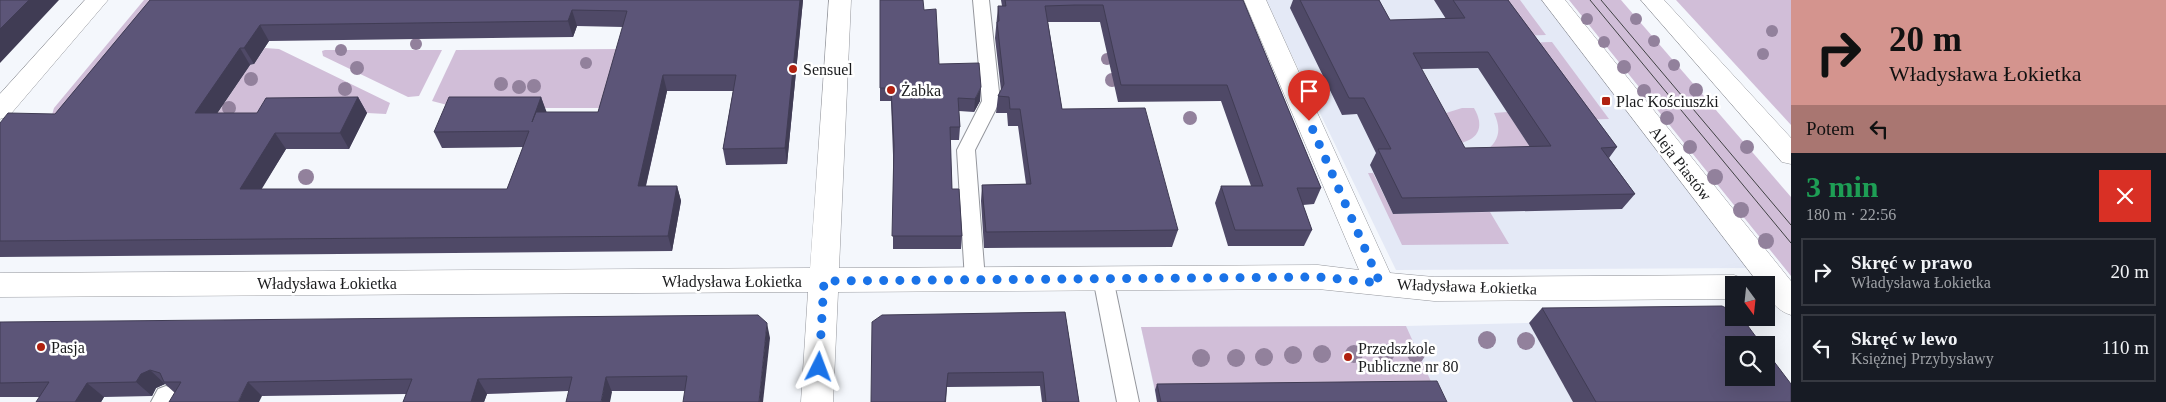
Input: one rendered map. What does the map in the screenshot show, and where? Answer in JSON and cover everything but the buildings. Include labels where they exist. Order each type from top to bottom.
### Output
[{"type":"street","points":[[0,110],[97,0]]},
{"type":"street","points":[[817,402],[840,0]]},
{"type":"street","points":[[1256,0],[1380,283]]},
{"type":"street","name":"Aleja Piastów","points":[[1553,0],[1778,292]]},
{"type":"street","points":[[1652,0],[1791,155]]},
{"type":"street","name":"Władysława Łokietka","points":[[0,285],[1318,277],[1434,289],[1725,287]]},
{"type":"lane","points":[[976,280],[966,150],[991,101],[981,0]]},
{"type":"lane","points":[[1103,278],[1128,402]]},
{"type":"shaded area","points":[[144,0],[174,0],[51,118],[54,108]]},
{"type":"shaded area","points":[[1265,0],[1545,0],[1751,268],[1396,270]]},
{"type":"shaded area","points":[[1488,0],[1520,0],[1546,35],[1514,36]]},
{"type":"shaded area","points":[[1569,0],[1621,0],[1791,197],[1791,276]]},
{"type":"shaded area","points":[[1676,0],[1791,0],[1791,125]]},
{"type":"shaded area","points":[[1552,42],[1609,119],[1574,120],[1518,43]]},
{"type":"shaded area","points":[[265,48],[279,49],[390,103],[386,114],[367,113],[207,129],[250,65],[254,64]]},
{"type":"shaded area","points":[[618,49],[602,108],[459,108],[432,101],[456,50]]},
{"type":"shaded area","points":[[442,50],[419,96],[408,97],[323,56],[322,51]]},
{"type":"shaded area","points":[[1462,108],[1474,108],[1479,125],[1476,135],[1460,143],[1430,118]]},
{"type":"shaded area","points":[[1507,112],[1540,162],[1484,152],[1493,144],[1498,135],[1498,125],[1494,113]]},
{"type":"shaded area","points":[[1368,173],[1373,173],[1393,214],[1490,212],[1509,244],[1402,245]]},
{"type":"shaded area","name":"Przedszkole Publiczne nr 80","points":[[1529,323],[1573,402],[1157,402],[1141,327],[1406,326]]},
{"type":"shaded area","points":[[1406,326],[1433,386],[1155,390],[1141,327]]},
{"type":"tram line","points":[[1590,0],[1791,243]]},
{"type":"tram line","points":[[1601,0],[1791,225]]},
{"type":"place","name":"Sensuel","points":[[793,69]]},
{"type":"place","name":"Żabka","points":[[891,90]]},
{"type":"place","name":"Plac Kościuszki","points":[[1606,101]]},
{"type":"place","name":"Pasja","points":[[41,347]]},
{"type":"place","name":"Przedszkole Publiczne nr 80","points":[[1348,357]]},
{"type":"route","points":[[819,367],[824,281],[1318,277],[1380,283],[1309,121]]}]
